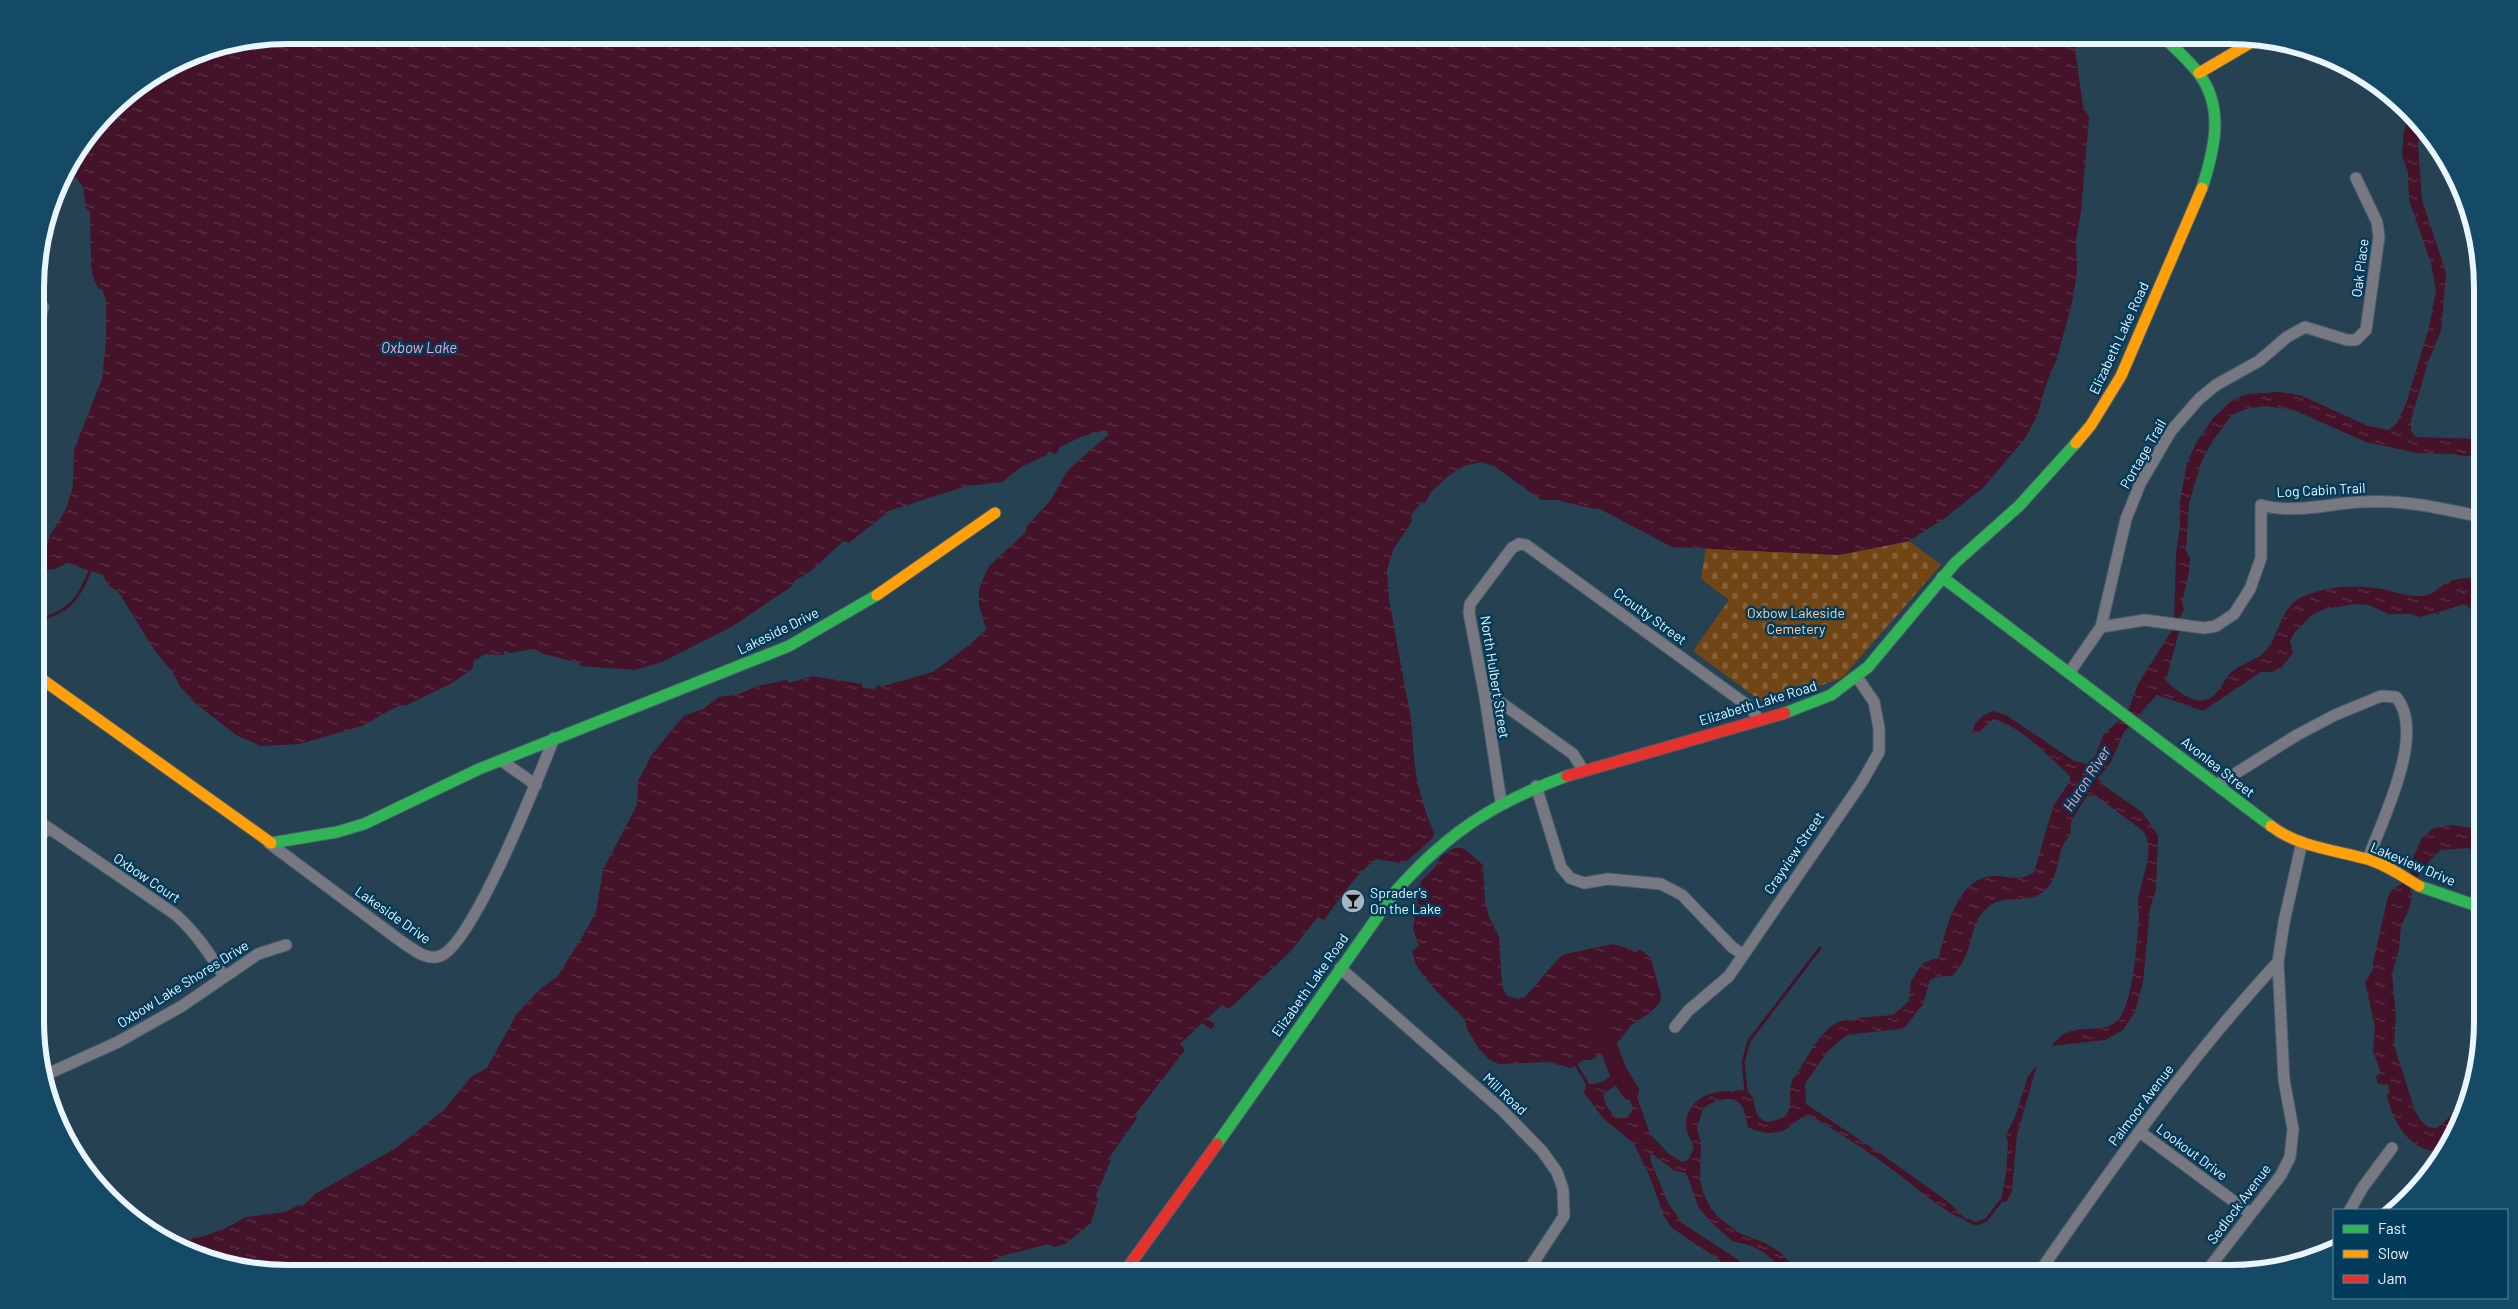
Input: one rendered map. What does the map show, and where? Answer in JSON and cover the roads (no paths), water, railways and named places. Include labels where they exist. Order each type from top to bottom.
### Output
[{"type":"street","name":"Elizabeth Lake Road","points":[[1130,1265],[1156,1231],[1340,968],[1416,867],[1458,830],[1501,802],[1536,786],[1583,770],[1800,708],[1831,695],[1857,677],[1874,661],[1942,577],[1969,549],[2024,502],[2061,462],[2091,425],[2118,381],[2202,187],[2213,152],[2216,130],[2213,103],[2207,86],[2198,73],[2171,44]]},
{"type":"street","points":[[2198,73],[2247,44]]},
{"type":"street","name":"Oak Place","points":[[2356,178],[2377,222],[2380,237],[2368,322],[2362,335]]},
{"type":"street","name":"Portage Trail","points":[[2101,627],[2126,519],[2140,484],[2171,432],[2199,399],[2216,385],[2259,361],[2287,337],[2305,327],[2347,340],[2356,340],[2362,335]]},
{"type":"street","name":"Log Cabin Trail","points":[[2101,627],[2145,620],[2204,628],[2216,626],[2234,614],[2250,589],[2261,558],[2261,505],[2276,509],[2362,502],[2419,503],[2474,515]]},
{"type":"street","name":"Lakeside Drive","points":[[269,843],[338,832],[364,824],[405,807],[445,785],[554,738],[788,646],[873,596],[995,513]]},
{"type":"street","name":"North Hulbert Street","points":[[1501,802],[1469,608],[1512,548],[1519,544]]},
{"type":"street","name":"Croutty Street","points":[[1519,544],[1526,545],[1751,708],[1759,720]]},
{"type":"street","name":"Avonlea Street","points":[[1942,577],[2284,836],[2302,842]]},
{"type":"street","points":[[2069,673],[2101,627]]},
{"type":"street","name":"Crayview Street","points":[[1675,1028],[1688,1011],[1729,976],[1742,954],[1862,782],[1879,752],[1879,728],[1874,702],[1857,677]]},
{"type":"street","name":"Lakeside Drive","points":[[44,681],[269,843],[402,942],[422,955],[431,958],[441,956],[451,948],[465,930],[483,898],[536,785],[554,738]]},
{"type":"street","points":[[2217,785],[2297,735],[2335,715],[2381,696],[2396,698],[2406,713],[2403,758],[2386,813],[2368,859]]},
{"type":"street","points":[[1485,697],[1493,698],[1572,754],[1583,770]]},
{"type":"street","points":[[502,761],[536,785]]},
{"type":"street","points":[[1536,786],[1561,867],[1570,878],[1584,883],[1608,879],[1661,884],[1682,895],[1732,947],[1742,954]]},
{"type":"street","name":"Oxbow Court","points":[[44,826],[176,915],[207,950],[224,977]]},
{"type":"street","points":[[44,832],[47,828]]},
{"type":"street","points":[[2278,962],[2284,922],[2302,842]]},
{"type":"street","name":"Lakeview Drive","points":[[2302,842],[2368,859],[2419,886],[2474,905]]},
{"type":"street","name":"Oxbow Lake Shores Drive","points":[[49,1073],[118,1042],[182,1006],[258,954],[286,945]]},
{"type":"street","name":"Sedlock Avenue","points":[[2212,1265],[2281,1175],[2290,1157],[2293,1129],[2284,1080],[2278,962]]},
{"type":"street","name":"Palmoor Avenue","points":[[2044,1265],[2140,1132],[2240,1003],[2278,962]]},
{"type":"street","name":"Mill Road","points":[[1340,968],[1501,1109],[1542,1151],[1557,1172],[1563,1189],[1564,1216],[1532,1265]]},
{"type":"street","name":"Lookout Drive","points":[[2140,1132],[2250,1214]]},
{"type":"street","points":[[2351,1209],[2363,1187],[2392,1148]]},
{"type":"water","name":"Oxbow Lake","points":[[272,44],[2074,44],[2083,106],[2089,117],[2081,212],[2076,240],[2077,272],[2072,303],[2057,358],[2046,385],[2037,416],[2026,437],[1984,487],[1945,518],[1909,541],[1839,555],[1672,547],[1598,508],[1594,509],[1557,500],[1541,500],[1494,466],[1481,462],[1464,466],[1447,477],[1432,491],[1425,503],[1422,502],[1411,515],[1412,521],[1393,550],[1387,570],[1389,599],[1410,715],[1416,776],[1422,801],[1434,833],[1432,839],[1408,860],[1400,863],[1376,859],[1347,888],[1324,920],[1318,917],[1289,953],[1229,1009],[1222,1005],[1208,1018],[1215,1025],[1211,1029],[1202,1023],[1180,1044],[1185,1050],[1134,1116],[1137,1118],[1109,1158],[1111,1160],[1096,1195],[1098,1199],[1091,1223],[1065,1244],[1054,1247],[1048,1244],[1006,1255],[982,1265],[272,1265],[225,1257],[177,1239],[201,1237],[224,1229],[246,1217],[285,1212],[299,1205],[303,1206],[315,1194],[396,1148],[444,1110],[471,1077],[487,1068],[516,1015],[541,988],[557,977],[581,939],[596,912],[603,870],[637,805],[638,781],[652,755],[684,716],[703,709],[719,697],[739,694],[757,686],[787,680],[789,683],[812,676],[862,684],[863,688],[874,689],[878,685],[883,686],[933,672],[986,630],[979,605],[979,589],[989,566],[1025,533],[1027,526],[1050,501],[1068,470],[1109,434],[1105,430],[1083,436],[1060,447],[1056,454],[1048,451],[1047,455],[1021,467],[1002,482],[966,486],[889,511],[849,543],[844,541],[815,568],[795,580],[792,586],[733,626],[662,662],[635,670],[580,666],[579,663],[544,654],[534,649],[509,653],[504,651],[504,655],[485,654],[473,662],[473,668],[454,682],[407,705],[396,707],[362,726],[300,744],[261,746],[236,735],[194,702],[179,685],[174,674],[155,651],[119,593],[108,585],[103,575],[67,563],[55,569],[44,570],[44,548],[66,509],[73,486],[74,450],[102,379],[106,342],[106,300],[102,289],[99,289],[93,278],[90,212],[86,208],[83,187],[72,173],[76,166],[104,127],[139,94],[166,76],[195,62],[240,48]]},
{"type":"water","points":[[2408,120],[2420,134],[2418,145],[2422,200],[2446,273],[2441,331],[2428,362],[2411,420],[2411,431],[2416,437],[2474,439],[2474,455],[2417,453],[2366,442],[2294,410],[2265,406],[2246,409],[2232,415],[2214,439],[2202,460],[2189,503],[2186,551],[2190,558],[2189,572],[2182,602],[2184,610],[2179,619],[2179,632],[2166,680],[2175,689],[2188,697],[2201,701],[2207,700],[2217,692],[2232,671],[2264,653],[2272,642],[2285,614],[2294,602],[2319,591],[2351,586],[2425,596],[2456,579],[2474,579],[2474,611],[2464,604],[2439,612],[2439,615],[2435,613],[2419,617],[2411,614],[2388,614],[2369,605],[2355,604],[2324,609],[2312,615],[2294,633],[2290,641],[2293,653],[2281,668],[2272,672],[2261,672],[2203,711],[2157,695],[2124,732],[2111,762],[2098,778],[2103,785],[2142,812],[2158,835],[2156,890],[2150,908],[2143,982],[2135,1012],[2123,1030],[2105,1040],[2052,1046],[2066,1033],[2075,1030],[2101,1028],[2116,1022],[2127,1002],[2134,972],[2139,916],[2138,903],[2148,856],[2147,839],[2143,831],[2095,795],[2087,796],[2071,823],[2071,833],[2062,847],[2056,873],[2046,889],[2034,897],[1999,901],[1992,904],[1980,916],[1968,950],[1959,968],[1952,976],[1936,977],[1930,980],[1923,1004],[1906,1026],[1900,1029],[1847,1035],[1827,1052],[1805,1084],[1806,1104],[1947,1201],[1967,1220],[1941,1206],[1877,1158],[1813,1117],[1809,1116],[1799,1119],[1788,1128],[1779,1132],[1762,1132],[1748,1127],[1743,1107],[1736,1100],[1719,1100],[1703,1109],[1697,1128],[1701,1143],[1700,1179],[1703,1192],[1710,1207],[1718,1217],[1739,1233],[1765,1243],[1780,1252],[1792,1265],[1778,1265],[1766,1254],[1752,1246],[1732,1241],[1699,1208],[1686,1173],[1675,1171],[1651,1153],[1650,1159],[1668,1203],[1682,1223],[1737,1259],[1743,1265],[1727,1265],[1672,1228],[1664,1216],[1649,1175],[1634,1144],[1603,1118],[1584,1093],[1586,1084],[1604,1081],[1619,1070],[1631,1080],[1650,1134],[1668,1153],[1682,1162],[1688,1160],[1694,1148],[1687,1129],[1688,1114],[1697,1101],[1703,1097],[1717,1092],[1742,1090],[1751,1095],[1756,1111],[1761,1119],[1770,1122],[1784,1117],[1790,1104],[1793,1080],[1814,1046],[1828,1029],[1836,1023],[1845,1020],[1854,1021],[1857,1018],[1893,1015],[1909,1001],[1911,982],[1923,963],[1937,958],[1940,954],[1950,918],[1962,894],[1971,885],[1981,879],[1993,876],[2019,878],[2034,872],[2053,807],[2070,781],[2070,776],[2044,751],[2013,727],[1993,719],[1978,733],[1972,733],[1975,725],[1979,719],[1993,711],[2006,715],[2074,761],[2087,764],[2096,755],[2103,735],[2128,712],[2138,684],[2174,627],[2176,553],[2180,527],[2180,501],[2187,463],[2196,443],[2214,417],[2234,399],[2248,394],[2279,392],[2300,395],[2368,426],[2389,430],[2397,423],[2406,404],[2428,331],[2436,291],[2431,263],[2409,200],[2408,172],[2402,156],[2404,131]],"holes":[[[1618,1084],[1627,1091],[1633,1109],[1627,1118],[1615,1118],[1606,1105],[1603,1094]]]},
{"type":"water","points":[[2451,825],[2474,829],[2474,855],[2470,853],[2471,850],[2468,848],[2441,850],[2424,868],[2410,890],[2412,894],[2409,909],[2401,926],[2399,949],[2392,974],[2396,1016],[2394,1045],[2415,1111],[2422,1122],[2428,1127],[2437,1128],[2457,1110],[2437,1151],[2423,1148],[2413,1143],[2399,1126],[2394,1116],[2387,1095],[2390,1091],[2388,1085],[2378,1084],[2376,1076],[2381,1073],[2373,1051],[2375,1027],[2365,982],[2374,968],[2373,963],[2388,896],[2410,874],[2410,865],[2422,838],[2432,829]]},
{"type":"water","points":[[1455,848],[1463,848],[1483,865],[1485,901],[1489,917],[1499,937],[1502,986],[1507,996],[1518,999],[1525,997],[1559,958],[1565,954],[1613,944],[1635,951],[1641,950],[1651,958],[1661,996],[1660,1002],[1650,1013],[1631,1025],[1620,1040],[1610,1048],[1591,1060],[1584,1060],[1571,1068],[1548,1062],[1499,1064],[1490,1060],[1478,1048],[1467,1029],[1465,1020],[1437,992],[1420,971],[1415,963],[1412,951],[1419,946],[1413,929],[1421,881],[1435,867],[1441,856]]},
{"type":"water","points":[[2037,1065],[2017,1135],[2012,1191],[2007,1201],[2004,1202],[2001,1201],[2006,1173],[2008,1144],[2006,1135],[2015,1117],[2028,1076]]},
{"type":"waterway","points":[[44,618],[57,613],[71,604],[81,590],[90,571]]},
{"type":"waterway","points":[[1746,1091],[1743,1062],[1749,1041],[1820,948]]},
{"type":"waterway","name":"Huron River","points":[[1601,1026],[1618,1072],[1630,1091]]},
{"type":"waterway","points":[[1576,1065],[1587,1083]]},
{"type":"waterway","points":[[1967,1220],[1976,1224],[1986,1220],[2001,1201]]},
{"type":"place","name":"Sprader's On the Lake","points":[[1353,901]]},
{"type":"park label","name":"Oxbow Lakeside Cemetery","points":[[1796,622]]}]
